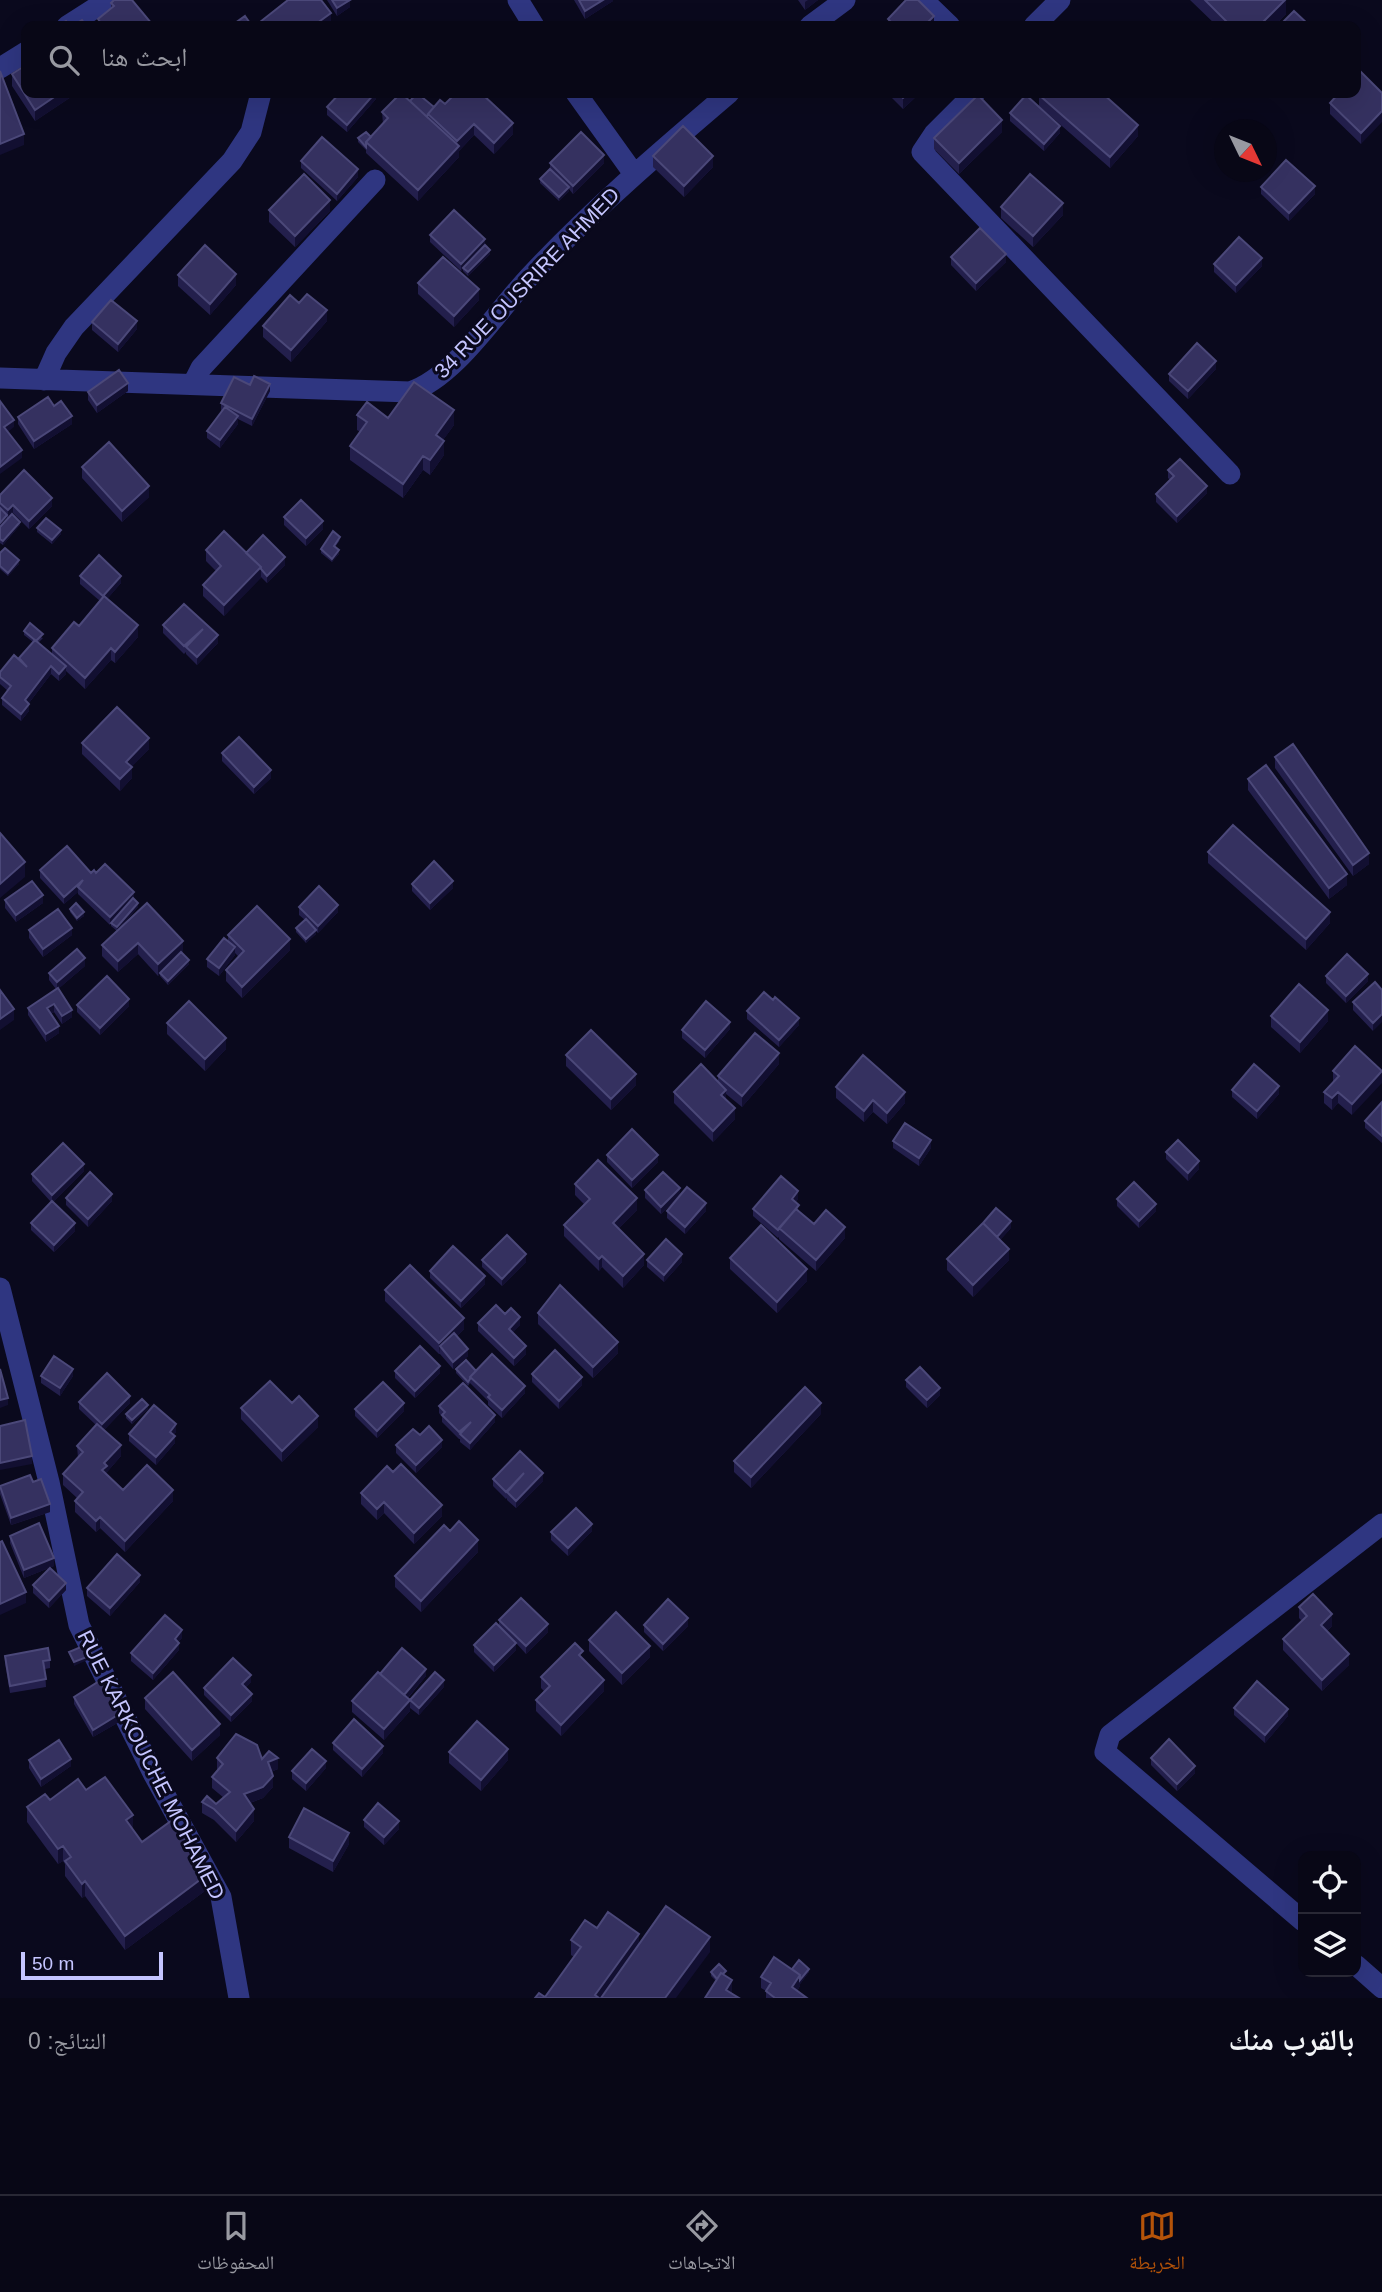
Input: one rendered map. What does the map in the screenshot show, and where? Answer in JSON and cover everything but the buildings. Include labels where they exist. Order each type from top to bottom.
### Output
[{"type":"street","points":[[74,21],[108,0]]},
{"type":"street","points":[[517,0],[531,21]]},
{"type":"street","points":[[817,21],[845,0]]},
{"type":"street","points":[[923,0],[945,21]]},
{"type":"street","points":[[1039,21],[1060,0]]},
{"type":"street","points":[[0,68],[21,55]]},
{"type":"street","points":[[44,380],[55,353],[74,327],[232,161],[251,132],[260,98]]},
{"type":"street","points":[[580,98],[634,174]]},
{"type":"street","name":"34 RUE OUSRIRE AHMED","points":[[0,378],[410,391],[426,386],[451,365],[532,274],[634,174],[723,98]]},
{"type":"street","points":[[970,98],[934,134],[922,152],[1230,474]]},
{"type":"street","points":[[194,384],[201,368],[375,180]]},
{"type":"street","name":"RUE KARKOUCHE MOHAMED","points":[[0,1288],[49,1482],[79,1625],[154,1775],[221,1897],[239,1998]]},
{"type":"street","points":[[1298,1917],[1104,1752],[1110,1735],[1382,1524]]},
{"type":"street","points":[[1361,1969],[1382,1987]]}]
